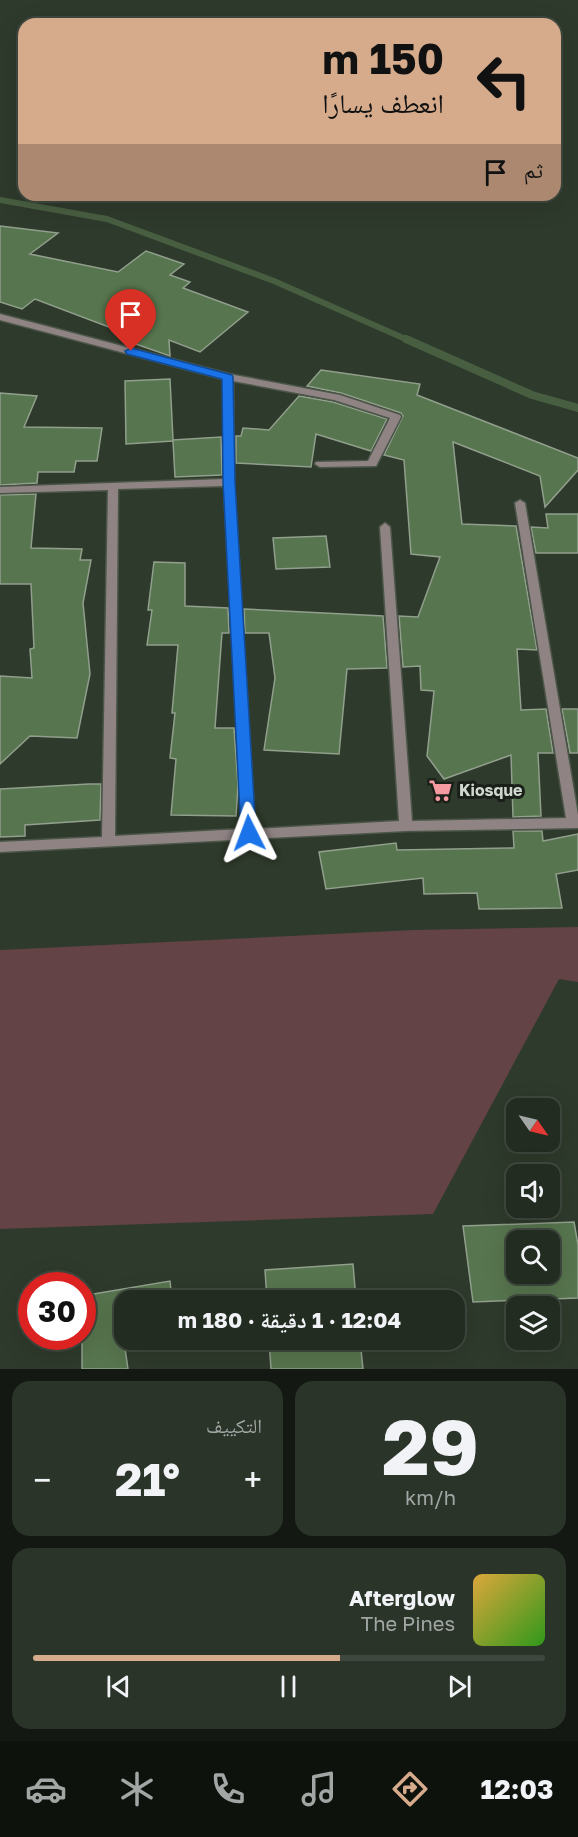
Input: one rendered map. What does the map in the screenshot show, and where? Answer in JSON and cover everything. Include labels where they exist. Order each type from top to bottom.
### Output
[{"type":"street","points":[[0,316],[228,377],[336,397],[396,417],[372,464],[320,464]]},
{"type":"street","points":[[228,377],[229,482],[249,833]]},
{"type":"street","points":[[0,490],[229,482]]},
{"type":"street","points":[[108,842],[113,486]]},
{"type":"street","points":[[0,847],[406,826],[576,823],[520,503]]},
{"type":"street","points":[[385,527],[406,826]]},
{"type":"shaded area","points":[[578,927],[578,982],[559,979],[433,1214],[0,1229],[0,950],[414,930]]},
{"type":"building","points":[[0,226],[58,233],[30,254],[118,272],[146,251],[184,264],[170,275],[190,282],[183,288],[248,312],[200,352],[169,340],[170,356],[124,340],[130,335],[35,299],[22,309],[0,302]]},
{"type":"building","points":[[321,370],[420,384],[417,395],[578,458],[578,470],[545,507],[540,476],[453,442],[462,524],[516,526],[537,650],[517,649],[521,710],[546,709],[553,753],[538,753],[541,816],[513,817],[511,755],[444,779],[427,756],[434,691],[421,690],[420,666],[403,667],[399,616],[418,617],[440,557],[411,554],[404,460],[384,455],[403,416],[401,413],[341,393],[307,386]]},
{"type":"building","points":[[170,379],[173,440],[221,437],[222,475],[175,477],[173,441],[126,444],[125,381]]},
{"type":"building","points":[[0,393],[37,396],[24,427],[102,428],[97,461],[76,461],[74,472],[38,472],[37,483],[0,485]]},
{"type":"building","points":[[299,396],[333,402],[387,419],[371,451],[316,434],[311,467],[236,463],[236,436],[241,436],[243,428],[269,430]]},
{"type":"building","points":[[36,494],[31,548],[82,549],[80,560],[91,560],[83,603],[90,674],[77,738],[30,736],[0,764],[0,676],[32,678],[30,649],[34,648],[31,584],[0,584],[0,495]]},
{"type":"building","points":[[546,514],[578,514],[578,553],[536,553],[531,527],[548,528]]},
{"type":"building","points":[[326,536],[330,567],[276,569],[273,538]]},
{"type":"building","points":[[154,562],[185,563],[185,606],[228,608],[229,633],[222,633],[215,728],[234,728],[238,786],[236,816],[171,815],[176,759],[170,758],[175,713],[172,713],[178,645],[147,645],[152,610],[148,610]]},
{"type":"building","points":[[244,609],[383,616],[387,668],[347,669],[339,754],[264,750],[275,678],[269,633],[245,633]]},
{"type":"building","points":[[562,709],[578,709],[578,753],[570,753]]},
{"type":"building","points":[[101,784],[100,820],[25,825],[25,836],[0,837],[0,789]]},
{"type":"building","points":[[513,831],[542,831],[543,841],[578,834],[578,870],[556,874],[562,908],[479,909],[477,893],[424,894],[423,878],[326,889],[319,852],[396,843],[397,850],[514,848]]},
{"type":"building","points":[[574,1222],[578,1245],[578,1298],[506,1296],[506,1301],[473,1302],[463,1226]]},
{"type":"building","points":[[353,1264],[355,1290],[266,1290],[265,1270]]},
{"type":"building","points":[[170,1281],[171,1290],[117,1290]]},
{"type":"building","points":[[114,1291],[114,1350],[125,1350],[128,1369],[82,1369],[82,1350],[96,1350],[96,1294]]},
{"type":"building","points":[[270,1350],[361,1350],[363,1369],[271,1369]]},
{"type":"waterway","points":[[0,200],[107,219],[274,281],[410,341]]},
{"type":"waterway","points":[[406,339],[532,395],[578,408]]},
{"type":"place","name":"Kiosque","points":[[441,790]]},
{"type":"route","points":[[131,351],[228,377],[229,482],[249,833]]}]
